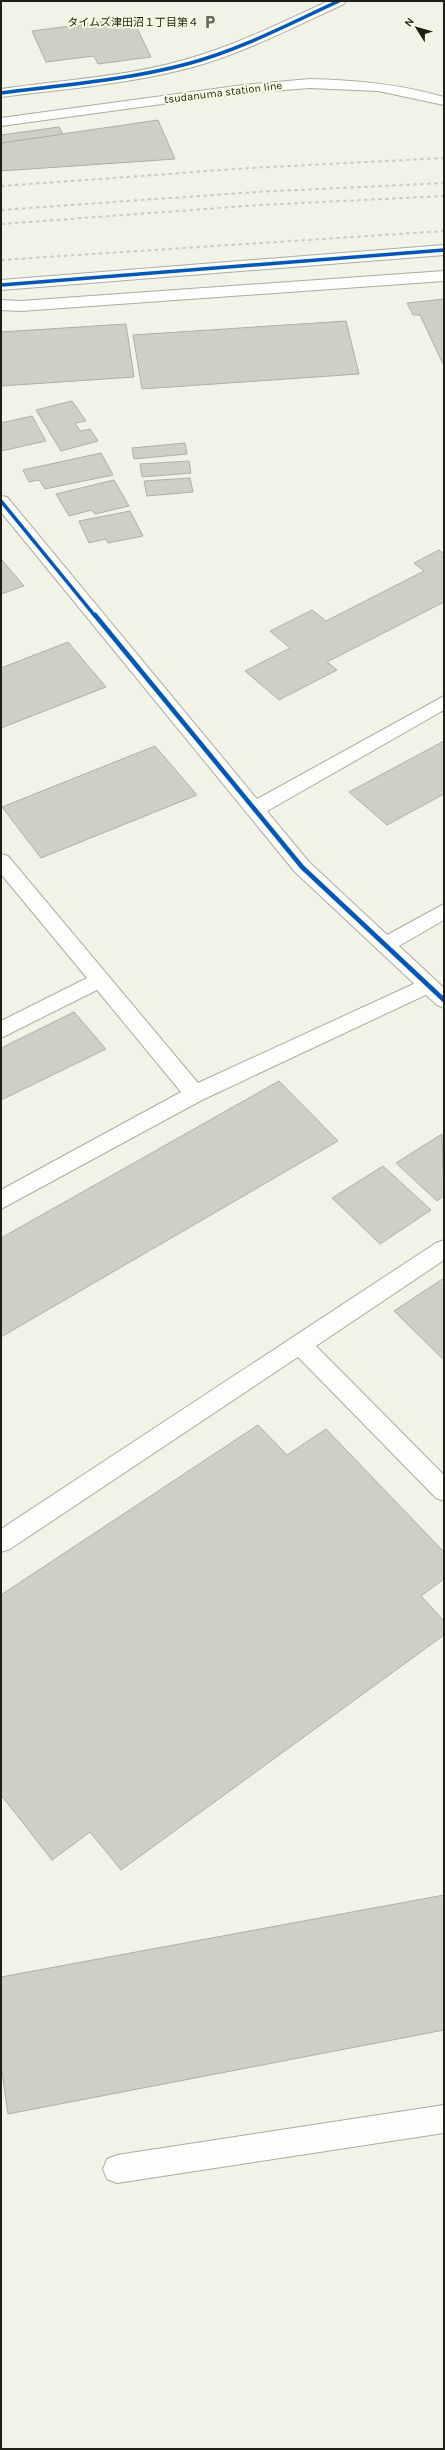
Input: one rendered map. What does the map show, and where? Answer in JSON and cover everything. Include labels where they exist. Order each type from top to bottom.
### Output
[{"type":"street","points":[[1,93],[152,72],[187,64],[211,57],[339,1]]},
{"type":"street","name":"tsudanuma station line","points":[[1,122],[249,88],[322,82],[374,86],[421,94],[444,101]]},
{"type":"street","points":[[6,284],[444,250]]},
{"type":"street","points":[[1,306],[444,276]]},
{"type":"street","points":[[1,502],[302,867],[427,986],[444,1000]]},
{"type":"street","points":[[255,809],[444,702]]},
{"type":"street","points":[[1,860],[195,1094]]},
{"type":"street","points":[[385,946],[444,911]]},
{"type":"street","points":[[1,1030],[100,980]]},
{"type":"street","points":[[1,1200],[195,1094],[427,986]]},
{"type":"street","points":[[1,1542],[444,1249]]},
{"type":"street","points":[[300,1344],[444,1491]]},
{"type":"street","points":[[117,2169],[444,2119]]},
{"type":"building","points":[[132,18],[151,57],[98,64],[94,56],[46,62],[32,31]]},
{"type":"building","points":[[158,120],[175,159],[1,171],[1,143]]},
{"type":"building","points":[[59,127],[63,134],[1,143],[1,135]]},
{"type":"building","points":[[444,299],[444,366],[420,315],[413,315],[407,303]]},
{"type":"building","points":[[346,321],[359,374],[142,389],[133,335]]},
{"type":"building","points":[[126,324],[134,377],[1,386],[1,332]]},
{"type":"building","points":[[72,401],[86,421],[75,423],[80,431],[90,429],[98,441],[61,451],[36,410]]},
{"type":"building","points":[[32,416],[46,441],[1,451],[1,423]]},
{"type":"building","points":[[185,443],[187,454],[134,459],[132,448]]},
{"type":"building","points":[[101,453],[113,475],[45,489],[39,480],[29,482],[23,470]]},
{"type":"building","points":[[189,461],[191,473],[142,477],[140,464]]},
{"type":"building","points":[[190,478],[193,492],[147,496],[144,481]]},
{"type":"building","points":[[114,480],[129,506],[95,514],[92,510],[69,516],[56,494]]},
{"type":"building","points":[[130,511],[143,536],[108,543],[106,539],[89,543],[79,521]]},
{"type":"building","points":[[439,550],[444,554],[444,602],[327,662],[337,670],[279,700],[245,671],[290,648],[270,631],[312,610],[326,621],[424,571],[414,563]]},
{"type":"building","points":[[1,559],[24,586],[1,594]]},
{"type":"building","points":[[68,642],[106,687],[1,728],[1,668]]},
{"type":"building","points":[[444,741],[444,794],[387,825],[349,792]]},
{"type":"building","points":[[155,746],[197,795],[41,858],[2,807]]},
{"type":"building","points":[[74,1012],[106,1049],[1,1100],[1,1048]]},
{"type":"building","points":[[279,1081],[338,1141],[1,1337],[1,1238]]},
{"type":"building","points":[[442,1134],[444,1196],[437,1201],[396,1163]]},
{"type":"building","points":[[383,1166],[431,1210],[380,1244],[332,1198]]},
{"type":"building","points":[[444,1278],[444,1360],[394,1311]]},
{"type":"building","points":[[258,1425],[287,1455],[326,1429],[444,1552],[444,1579],[421,1596],[444,1621],[444,1635],[121,1870],[90,1832],[52,1860],[1,1795],[1,1595]]},
{"type":"building","points":[[444,1895],[444,2030],[8,2114],[1,2064],[1,1977]]},
{"type":"railway","points":[[1,186],[250,168],[444,158]]},
{"type":"railway","points":[[1,210],[255,192],[444,183]]},
{"type":"railway","points":[[1,224],[260,205],[444,196]]},
{"type":"railway","points":[[1,260],[444,231]]},
{"type":"cycle path","points":[[1,93],[118,78],[187,64],[245,44],[339,1]]},
{"type":"cycle path","points":[[1,285],[444,250]]},
{"type":"cycle path","points":[[1,501],[302,867],[444,1000]]},
{"type":"place","name":"タイムズ津田沼１丁目第４","points":[[210,22]]}]
